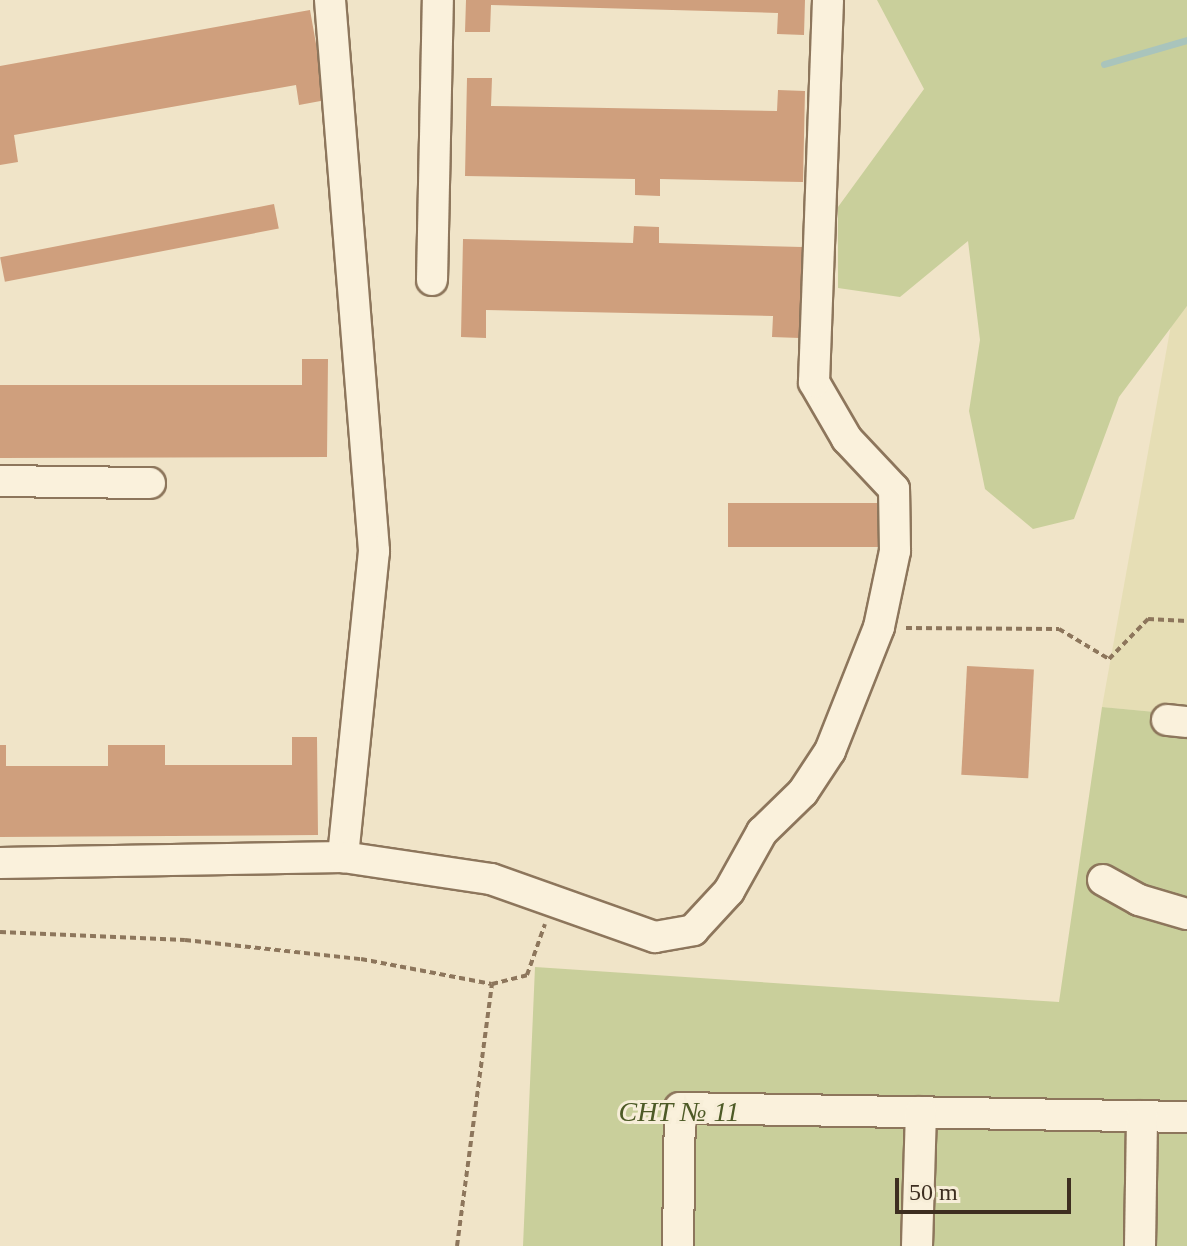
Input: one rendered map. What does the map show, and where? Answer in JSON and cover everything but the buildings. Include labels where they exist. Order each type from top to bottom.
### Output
[{"type":"lane","points":[[330,0],[374,551],[343,857]]},
{"type":"lane","points":[[432,280],[438,0]]},
{"type":"lane","points":[[0,863],[343,857],[491,879],[655,937],[693,930],[729,891],[762,832],[803,792],[830,751],[879,627],[895,551],[894,489],[847,439],[814,382],[828,0]]},
{"type":"lane","points":[[0,481],[150,483]]},
{"type":"lane","points":[[1103,880],[1139,900],[1187,914]]},
{"type":"lane","points":[[678,1246],[680,1108],[1187,1117]]},
{"type":"lane","points":[[917,1246],[921,1112]]},
{"type":"lane","points":[[1140,1246],[1142,1116]]},
{"type":"path","points":[[879,627],[1059,629],[1109,659],[1148,619],[1187,621]]},
{"type":"path","points":[[0,932],[215,943],[361,959],[492,984],[527,975],[553,899]]},
{"type":"path","points":[[457,1246],[492,984]]},
{"type":"shaded area","points":[[1187,306],[1187,715],[1102,707],[1171,325]]},
{"type":"green space","points":[[877,0],[1187,0],[1187,306],[1119,397],[1074,519],[1033,529],[985,489],[969,411],[980,340],[968,241],[900,297],[838,288],[838,207],[924,89]]},
{"type":"green space","name":"СНТ № 11","points":[[1102,707],[1187,715],[1187,1246],[523,1246],[535,967],[1059,1002]]},
{"type":"waterway","points":[[1104,64],[1187,40]]}]
